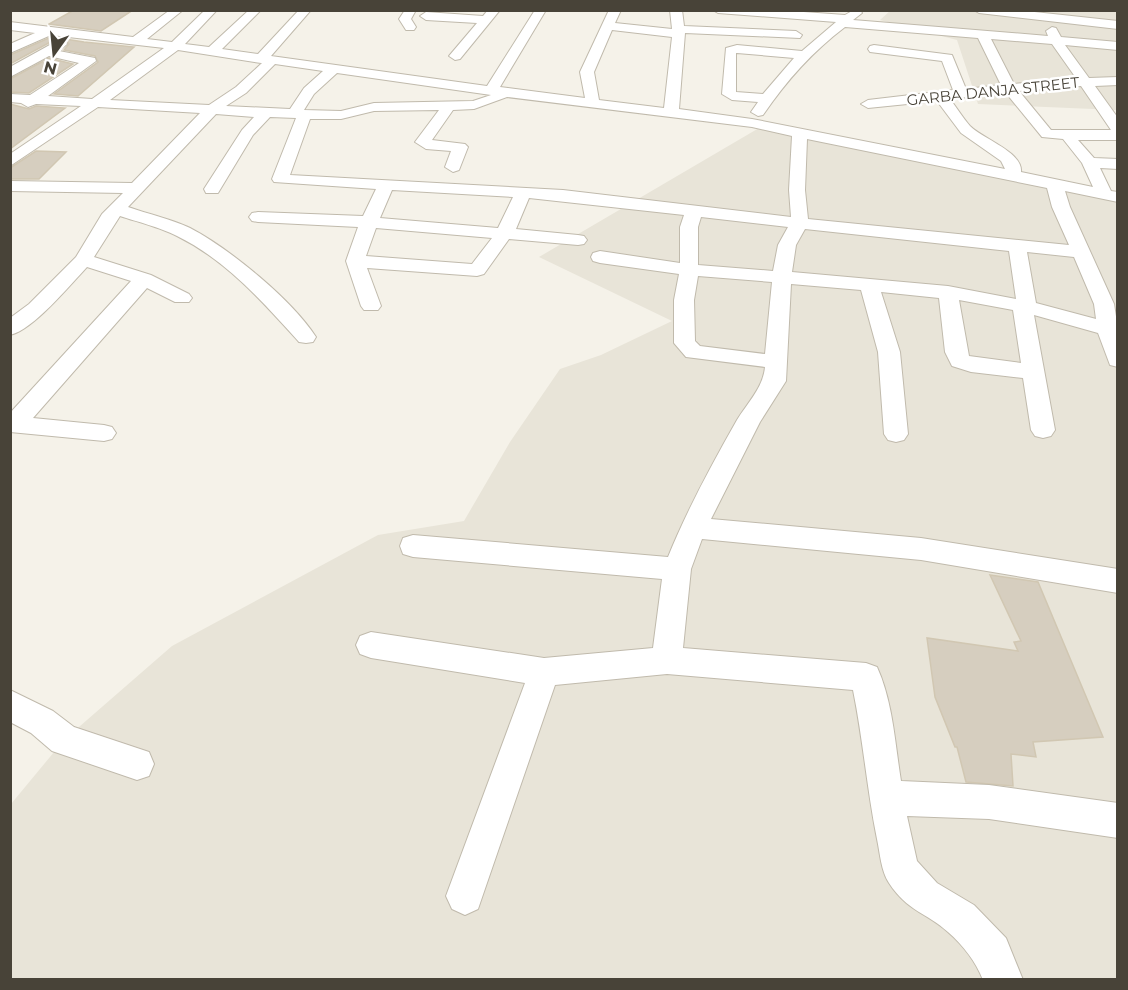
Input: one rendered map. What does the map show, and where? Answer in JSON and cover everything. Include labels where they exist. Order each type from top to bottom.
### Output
[{"type":"street","points":[[33,100],[99,56],[130,41],[178,10]]},
{"type":"street","points":[[10,161],[176,46],[212,10]]},
{"type":"street","points":[[212,51],[256,10]]},
{"type":"street","points":[[10,329],[36,308],[83,260],[108,218],[116,209],[213,109],[241,90],[306,10]]},
{"type":"street","points":[[410,27],[405,19],[411,10]]},
{"type":"street","points":[[455,56],[495,10]]},
{"type":"street","points":[[491,90],[541,10]]},
{"type":"street","points":[[592,103],[587,72],[615,10]]},
{"type":"street","points":[[718,10],[987,32],[1043,18]]},
{"type":"street","points":[[752,123],[766,98],[806,55],[861,10]]},
{"type":"street","points":[[979,10],[1118,25]]},
{"type":"street","points":[[1072,10],[1083,22]]},
{"type":"street","points":[[671,112],[679,61],[680,31],[675,11]]},
{"type":"street","points":[[15,26],[27,14]]},
{"type":"street","points":[[426,16],[486,20]]},
{"type":"street","points":[[891,17],[1116,48]]},
{"type":"street","points":[[1043,18],[1056,41],[1118,129]]},
{"type":"street","points":[[15,26],[752,123],[1112,196]]},
{"type":"street","points":[[607,26],[796,36]]},
{"type":"street","points":[[10,49],[50,31]]},
{"type":"street","points":[[987,32],[1010,89],[1047,134],[1118,135]]},
{"type":"street","points":[[10,73],[77,34]]},
{"type":"street","points":[[766,98],[729,94],[730,51],[737,49],[806,55]]},
{"type":"street","points":[[874,49],[947,58],[962,95]]},
{"type":"street","points":[[47,52],[99,56]]},
{"type":"street","points":[[334,69],[309,90],[299,114],[280,179],[585,197],[882,233],[1081,252]]},
{"type":"street","points":[[930,70],[953,72]]},
{"type":"street","name":"GARBA DANJA STREET","points":[[868,104],[1086,81],[1118,81]]},
{"type":"street","points":[[14,104],[33,100],[266,113],[349,115],[374,107],[474,105],[509,92]]},
{"type":"street","points":[[941,97],[966,130],[1007,158],[1013,167],[1012,176]]},
{"type":"street","points":[[448,107],[423,142],[431,146],[460,147],[453,167]]},
{"type":"street","points":[[212,189],[247,133],[266,113]]},
{"type":"street","points":[[667,660],[677,569],[693,528],[749,420],[775,381],[777,309],[787,245],[800,222],[797,190],[800,133]]},
{"type":"street","points":[[1074,135],[1070,140],[1089,162],[1112,196]]},
{"type":"street","points":[[1089,162],[1118,164]]},
{"type":"street","points":[[371,306],[355,261],[369,222],[387,184]]},
{"type":"street","points":[[1054,185],[1061,207],[1104,304],[1107,329],[1118,360]]},
{"type":"street","points":[[10,186],[137,188]]},
{"type":"street","points":[[355,261],[477,270],[505,233],[523,193]]},
{"type":"street","points":[[116,209],[183,232],[235,266],[259,286],[306,337]]},
{"type":"street","points":[[694,211],[689,227],[689,270],[684,300],[687,347],[694,352],[777,362]]},
{"type":"street","points":[[258,217],[369,222],[578,240]]},
{"type":"street","points":[[1017,246],[1043,430]]},
{"type":"street","points":[[600,257],[689,270],[948,292],[1025,307],[1107,329]]},
{"type":"street","points":[[83,260],[144,279],[182,298]]},
{"type":"street","points":[[12,425],[144,279]]},
{"type":"street","points":[[869,285],[889,352],[896,434]]},
{"type":"street","points":[[948,292],[960,361],[971,365],[1034,372]]},
{"type":"street","points":[[12,425],[104,434]]},
{"type":"street","points":[[693,528],[921,549],[1118,581]]},
{"type":"street","points":[[413,546],[677,569]]},
{"type":"street","points":[[371,645],[544,672],[667,660],[866,677],[877,730],[886,798],[901,870],[924,896],[961,918],[992,952],[1003,980]]},
{"type":"street","points":[[465,896],[544,672]]},
{"type":"street","points":[[10,705],[42,722],[64,740],[137,764]]},
{"type":"street","points":[[886,798],[989,802],[1118,821]]},
{"type":"shaded area","points":[[891,10],[1117,11],[1117,110],[978,104],[957,40],[880,20]]},
{"type":"shaded area","points":[[759,128],[1117,198],[1117,979],[11,980],[11,804],[64,740],[172,646],[378,535],[464,521],[510,442],[560,369],[601,355],[672,321],[539,257]]},
{"type":"building","points":[[74,10],[133,10],[101,31],[49,24]]},
{"type":"building","points":[[51,37],[64,39],[56,39],[10,64],[10,55]]},
{"type":"building","points":[[65,39],[134,47],[78,96],[54,94],[98,62],[95,56],[64,50],[69,44]]},
{"type":"building","points":[[49,58],[73,64],[29,93],[10,92],[10,79]]},
{"type":"building","points":[[10,104],[29,109],[36,106],[65,108],[10,149]]},
{"type":"building","points":[[36,151],[66,152],[39,179],[10,179],[10,168]]},
{"type":"building","points":[[990,575],[1038,582],[1103,737],[1033,742],[1036,757],[1011,754],[1013,786],[966,782],[957,747],[955,747],[935,697],[927,638],[1018,651],[1014,642],[1021,641]]}]
